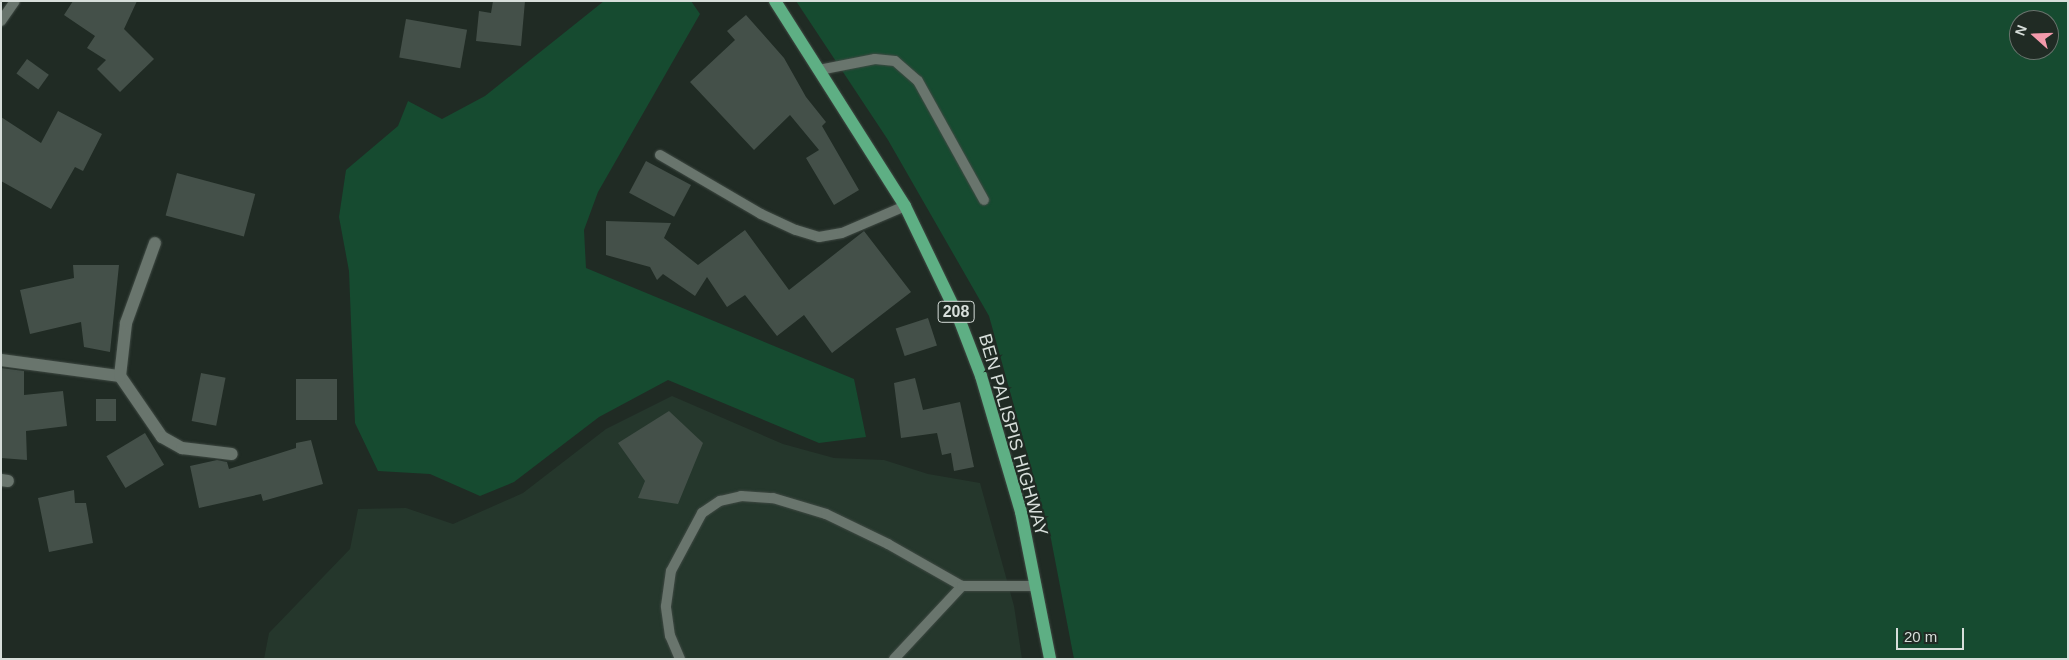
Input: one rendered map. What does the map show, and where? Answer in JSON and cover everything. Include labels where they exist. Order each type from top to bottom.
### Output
[{"type":"main road","name":"BEN PALISPIS HIGHWAY","points":[[775,1],[905,206],[958,316],[981,376],[1021,512],[1050,659]]},
{"type":"street","points":[[155,243],[126,323],[120,376],[162,437],[182,448],[232,454]]},
{"type":"street","points":[[1,360],[120,376]]},
{"type":"lane","points":[[1,21],[15,1]]},
{"type":"lane","points":[[819,70],[875,59],[895,61],[918,81],[984,200]]},
{"type":"lane","points":[[660,155],[760,214],[796,230],[819,236],[842,232],[905,206]]},
{"type":"lane","points":[[680,659],[670,636],[666,606],[672,571],[702,513],[720,501],[741,496],[773,498],[826,514],[888,544],[962,586],[1036,586]]},
{"type":"lane","points":[[894,659],[962,586]]},
{"type":"shaded area","points":[[672,396],[783,444],[834,458],[884,460],[928,474],[980,483],[1014,606],[1022,659],[264,659],[269,633],[350,549],[358,509],[406,508],[453,524],[523,493],[606,429]]},
{"type":"green space","points":[[604,1],[691,1],[700,14],[598,192],[584,230],[586,268],[854,379],[866,437],[819,443],[668,380],[599,417],[514,482],[480,496],[430,474],[378,471],[355,423],[349,271],[339,217],[346,170],[398,126],[408,101],[442,119],[485,96]]},
{"type":"green space","points":[[796,1],[2068,1],[2068,659],[1074,659],[1051,539],[989,316],[888,140]]},
{"type":"building","points":[[73,1],[137,1],[124,29],[154,59],[120,92],[97,69],[106,60],[87,48],[95,36],[64,15]]},
{"type":"building","points":[[493,1],[525,1],[521,46],[476,41],[479,11],[491,13]]},
{"type":"building","points":[[746,15],[784,58],[806,97],[826,122],[822,126],[859,190],[834,205],[806,158],[819,150],[790,115],[754,150],[690,82],[735,40],[727,31]]},
{"type":"building","points":[[406,19],[467,30],[460,68],[399,57]]},
{"type":"building","points":[[27,59],[49,75],[38,89],[16,74]]},
{"type":"building","points":[[58,111],[102,134],[83,171],[75,167],[51,209],[1,181],[1,117],[41,143]]},
{"type":"building","points":[[646,161],[691,185],[674,217],[629,193]]},
{"type":"building","points":[[177,173],[255,194],[244,236],[166,216]]},
{"type":"building","points":[[606,221],[671,223],[664,238],[698,265],[745,230],[789,290],[864,231],[911,292],[832,353],[804,315],[777,336],[745,295],[727,307],[707,277],[695,296],[663,274],[657,280],[650,267],[606,255]]},
{"type":"building","points":[[73,265],[119,265],[110,352],[84,347],[81,322],[30,334],[20,290],[74,278]]},
{"type":"building","points":[[928,318],[937,346],[905,356],[896,329]]},
{"type":"building","points":[[1,368],[24,371],[24,395],[63,391],[67,426],[26,431],[27,460],[1,458]]},
{"type":"building","points":[[201,373],[226,378],[216,426],[192,421]]},
{"type":"building","points":[[915,378],[923,410],[960,402],[974,467],[954,471],[951,453],[942,455],[937,433],[901,438],[894,383]]},
{"type":"building","points":[[296,379],[337,379],[337,420],[296,420]]},
{"type":"building","points":[[96,399],[116,399],[116,421],[96,421]]},
{"type":"building","points":[[669,411],[703,443],[678,504],[638,498],[645,481],[618,443]]},
{"type":"building","points":[[145,433],[164,465],[125,488],[106,456]]},
{"type":"building","points":[[311,440],[323,484],[263,501],[261,494],[199,508],[190,466],[217,460],[227,462],[229,469],[296,448],[296,443]]},
{"type":"building","points":[[74,490],[75,503],[86,503],[93,543],[49,552],[38,498]]}]
